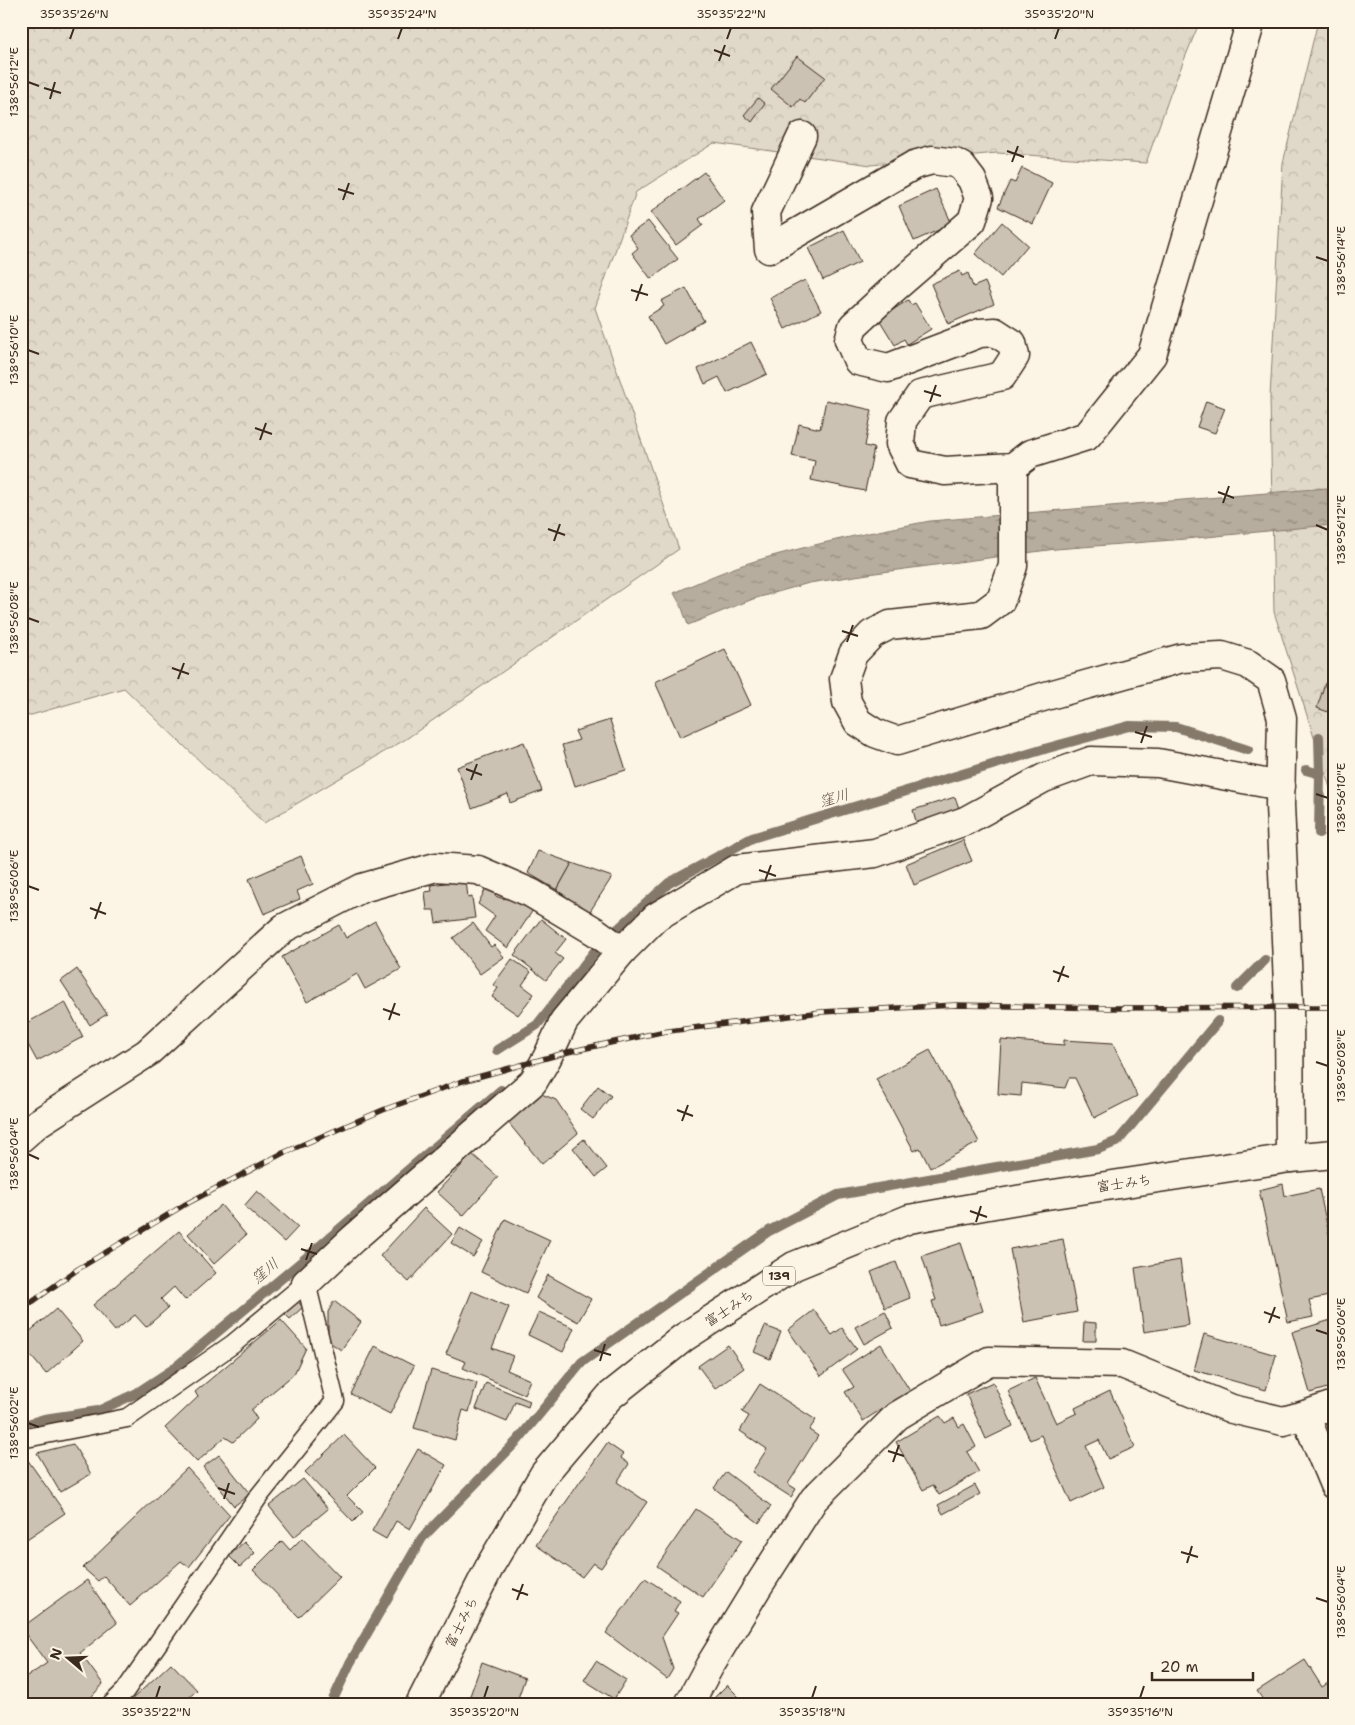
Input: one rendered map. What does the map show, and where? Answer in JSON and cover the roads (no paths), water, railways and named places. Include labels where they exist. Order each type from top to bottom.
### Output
[{"type":"main road","points":[[802,136],[766,212],[769,249],[914,165],[932,160],[955,163],[962,167],[972,180],[979,198],[972,221],[853,326],[849,340],[858,362],[888,368],[980,333],[995,332],[1012,343],[1015,356],[1002,376],[920,396],[902,421],[900,444],[910,464],[945,472],[1012,467],[1030,454],[1086,436],[1152,355],[1251,21]]},
{"type":"main road","points":[[1012,467],[1013,566],[1001,600],[981,615],[890,624],[872,634],[853,654],[844,679],[846,702],[858,722],[875,733],[897,741],[1046,696],[1182,658],[1222,656],[1248,664],[1271,680],[1282,718],[1280,805],[1289,1007],[1290,1158]]},
{"type":"main road","points":[[306,1282],[533,1082],[547,1058],[564,1021],[611,943],[737,870],[875,854],[965,821],[1044,778],[1091,761],[1158,763],[1281,786]]},
{"type":"main road","points":[[21,1138],[38,1123],[147,1053],[284,928],[362,888],[436,867],[478,870],[531,893],[611,943]]},
{"type":"main road","name":"富士みち","points":[[420,1704],[491,1564],[544,1474],[610,1396],[683,1338],[794,1266],[909,1219],[1040,1196],[1290,1158],[1334,1154]]},
{"type":"main road","points":[[689,1704],[756,1588],[814,1499],[897,1416],[989,1361],[1122,1364],[1232,1409],[1283,1421],[1334,1405]]},
{"type":"main road","points":[[1305,1415],[1334,1485]]},
{"type":"lane","points":[[21,1438],[127,1418],[233,1344],[306,1282],[335,1401],[259,1496],[124,1690],[112,1704]]},
{"type":"water","points":[[1327,488],[1329,525],[1056,549],[809,583],[753,599],[688,625],[674,593],[735,568],[776,555],[930,521]]},
{"type":"waterway","name":"窪川","points":[[497,1050],[537,1025],[598,947],[669,883],[752,838],[1048,748],[1129,726],[1176,727],[1248,750]]},
{"type":"waterway","name":"窪川","points":[[1306,770],[1320,774],[1319,737]]},
{"type":"waterway","points":[[1319,833],[1320,774]]},
{"type":"waterway","points":[[1237,988],[1265,960]]},
{"type":"waterway","points":[[331,1704],[350,1663],[422,1538],[518,1440],[582,1362],[769,1231],[838,1195],[1098,1149],[1118,1141],[1218,1021]]},
{"type":"waterway","name":"窪川","points":[[21,1426],[44,1419],[98,1411],[137,1393],[172,1370],[501,1090]]},
{"type":"railway","points":[[21,1310],[78,1269],[184,1205],[283,1153],[383,1110],[463,1081],[568,1052],[661,1032],[821,1012],[956,1005],[1109,1008],[1334,1007]]}]
